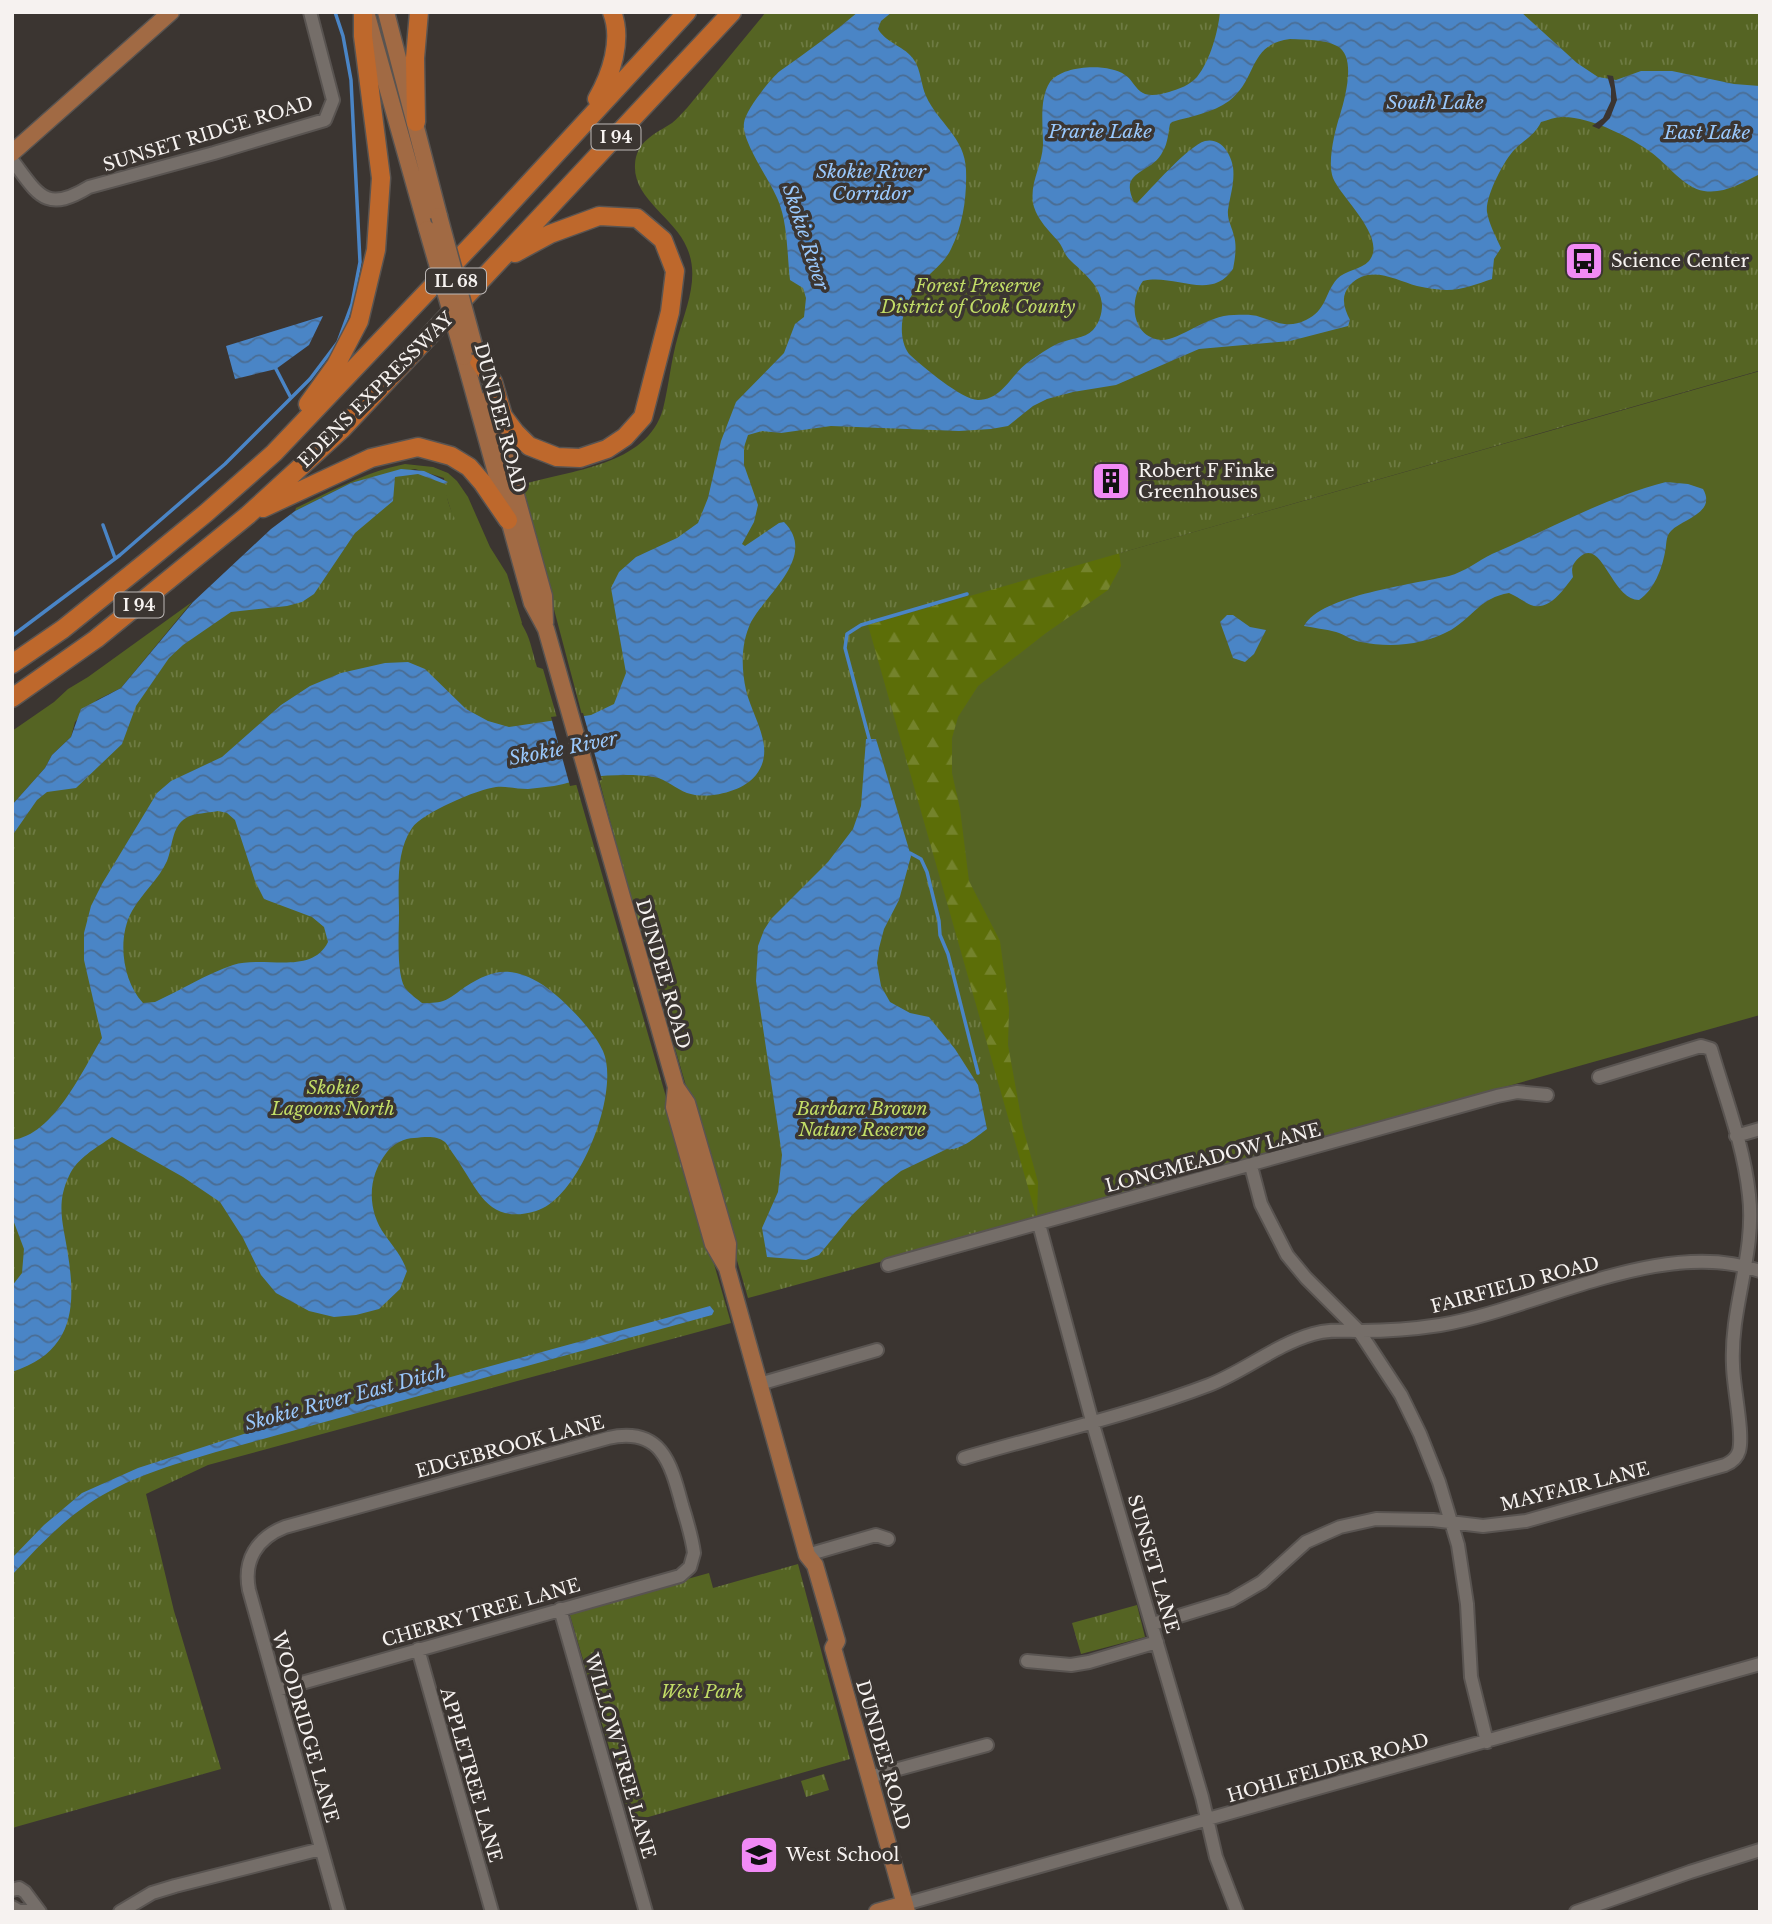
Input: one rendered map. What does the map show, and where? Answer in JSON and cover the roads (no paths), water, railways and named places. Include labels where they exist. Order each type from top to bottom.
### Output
[{"type":"highway","points":[[274,453],[336,365],[359,320],[376,250],[381,178],[363,36],[364,12]]},
{"type":"highway","points":[[416,122],[415,58],[419,12]]},
{"type":"highway","points":[[584,122],[606,84],[615,54],[612,12]]},
{"type":"highway","name":"EDENS EXPRESSWAY","points":[[12,664],[63,629],[145,563],[274,453],[484,232],[687,12]]},
{"type":"highway","name":"EDENS EXPRESSWAY","points":[[12,698],[96,639],[247,515],[342,429],[732,12]]},
{"type":"highway","points":[[472,354],[493,383],[503,416],[529,446],[557,457],[580,458],[607,449],[625,437],[643,417],[670,312],[675,271],[663,240],[637,218],[599,216],[550,234],[499,261]]},
{"type":"highway","points":[[247,515],[371,458],[418,447],[451,456],[469,467],[508,520]]},
{"type":"main road","points":[[12,153],[171,12]]},
{"type":"main road","name":"DUNDEE ROAD","points":[[364,12],[427,229],[472,354],[544,596],[546,629],[565,701],[676,1087],[674,1107],[713,1244],[727,1268],[807,1555],[815,1565],[836,1641],[833,1648],[906,1908]]},
{"type":"main road","name":"DUNDEE ROAD","points":[[386,12],[439,216],[508,520],[532,603],[546,629]]},
{"type":"main road","points":[[877,1912],[906,1908]]},
{"type":"street","name":"SUNSET RIDGE ROAD","points":[[12,160],[39,195],[59,201],[73,197],[89,187],[325,120],[333,100],[310,12]]},
{"type":"street","points":[[1599,1077],[1706,1046],[1711,1049],[1746,1170],[1750,1198],[1746,1266]]},
{"type":"street","name":"LONGMEADOW LANE","points":[[888,1265],[1509,1093],[1548,1095]]},
{"type":"street","points":[[1736,1136],[1760,1129]]},
{"type":"street","points":[[1251,1166],[1261,1204],[1287,1255],[1359,1331],[1401,1395],[1420,1434],[1439,1482],[1464,1576],[1471,1677],[1487,1742]]},
{"type":"street","name":"SUNSET LANE","points":[[1039,1224],[1092,1421],[1153,1624],[1222,1877],[1237,1912]]},
{"type":"street","name":"FAIRFIELD ROAD","points":[[964,1458],[1175,1398],[1220,1381],[1299,1338],[1335,1330],[1359,1331],[1441,1325],[1648,1267],[1698,1261],[1746,1266],[1760,1271]]},
{"type":"street","name":"MAYFAIR LANE","points":[[1153,1624],[1241,1595],[1262,1581],[1306,1542],[1340,1527],[1376,1518],[1433,1520],[1483,1527],[1526,1521],[1725,1465],[1736,1458],[1739,1452],[1733,1338],[1746,1266]]},
{"type":"street","points":[[759,1384],[877,1350]]},
{"type":"street","name":"EDGEBROOK LANE","points":[[254,1551],[266,1536],[285,1527],[608,1438],[629,1436],[652,1444],[666,1455],[693,1544],[694,1553],[690,1567]]},
{"type":"street","points":[[807,1555],[876,1535],[888,1539]]},
{"type":"street","name":"WOODRIDGE LANE","points":[[254,1551],[247,1569],[247,1580],[339,1912]]},
{"type":"street","name":"CHERRY TREE LANE","points":[[277,1690],[672,1579],[690,1567]]},
{"type":"street","name":"WILLOW TREE LANE","points":[[560,1609],[646,1912]]},
{"type":"street","points":[[1027,1661],[1071,1665],[1157,1642]]},
{"type":"street","name":"APPLETREE LANE","points":[[418,1649],[492,1912]]},
{"type":"street","name":"HOHLFELDER ROAD","points":[[906,1908],[1760,1664]]},
{"type":"street","points":[[869,1777],[987,1745]]},
{"type":"street","points":[[120,1912],[152,1894],[175,1886],[321,1849]]},
{"type":"street","points":[[1576,1912],[1760,1850]]},
{"type":"street","points":[[12,1890],[19,1888],[25,1892],[39,1911]]},
{"type":"street","points":[[12,1907],[39,1911]]},
{"type":"water","points":[[858,12],[892,12],[881,21],[878,29],[914,60],[931,106],[956,139],[964,158],[965,200],[955,240],[944,260],[911,296],[904,312],[902,330],[909,354],[932,374],[971,399],[994,396],[1027,363],[1059,343],[1081,337],[1093,330],[1101,315],[1101,298],[1095,285],[1067,257],[1034,207],[1034,184],[1043,145],[1044,96],[1050,82],[1065,72],[1097,67],[1125,75],[1146,94],[1160,94],[1180,88],[1194,80],[1206,63],[1220,12],[1521,12],[1577,63],[1598,77],[1616,80],[1641,71],[1672,71],[1734,84],[1760,86],[1760,174],[1726,189],[1704,191],[1690,185],[1652,153],[1621,134],[1584,120],[1554,118],[1541,122],[1533,134],[1515,149],[1492,188],[1487,212],[1501,248],[1494,259],[1492,279],[1444,290],[1417,286],[1383,275],[1366,275],[1350,285],[1345,293],[1345,307],[1350,320],[1348,326],[1290,341],[1199,349],[1116,385],[1047,399],[1033,406],[1008,426],[959,431],[831,426],[781,433],[762,431],[748,435],[744,447],[744,465],[758,505],[754,522],[742,544],[745,546],[784,522],[793,535],[795,548],[786,574],[751,622],[744,647],[743,673],[746,690],[764,743],[762,765],[756,775],[734,790],[704,796],[687,793],[658,778],[631,775],[590,777],[528,789],[488,789],[451,803],[418,822],[407,838],[400,859],[399,954],[403,983],[408,991],[422,1003],[438,1002],[449,999],[485,976],[513,972],[543,985],[559,998],[585,1024],[603,1051],[607,1069],[601,1116],[581,1166],[567,1187],[552,1202],[536,1211],[505,1213],[494,1209],[485,1201],[445,1142],[426,1137],[399,1142],[380,1162],[373,1183],[372,1204],[379,1225],[407,1271],[400,1289],[379,1309],[334,1317],[309,1311],[276,1293],[261,1275],[243,1238],[220,1202],[183,1177],[112,1137],[77,1164],[69,1176],[62,1196],[62,1216],[71,1275],[70,1312],[65,1327],[47,1354],[12,1372],[12,1286],[22,1273],[24,1249],[12,1217],[12,1140],[27,1136],[54,1114],[102,1038],[84,960],[84,933],[91,906],[102,884],[157,793],[171,781],[222,757],[281,705],[310,686],[341,673],[385,663],[408,662],[425,669],[466,709],[488,721],[509,727],[591,715],[614,704],[626,673],[611,588],[619,572],[636,557],[677,538],[698,523],[708,498],[721,441],[736,402],[784,353],[795,324],[804,317],[806,298],[803,288],[790,280],[781,209],[747,140],[744,131],[745,118],[759,95],[780,71]],"holes":[[[1290,39],[1332,44],[1343,51],[1347,59],[1347,88],[1332,146],[1331,171],[1373,241],[1373,252],[1369,261],[1340,276],[1322,307],[1300,323],[1283,324],[1254,315],[1234,315],[1213,319],[1167,340],[1150,337],[1143,332],[1135,316],[1136,298],[1143,281],[1214,284],[1224,279],[1233,269],[1235,244],[1228,214],[1233,167],[1224,148],[1211,140],[1198,145],[1180,159],[1137,203],[1130,191],[1130,183],[1138,173],[1158,159],[1166,145],[1172,122],[1209,111],[1229,101],[1245,83],[1260,55],[1277,42]],[[218,811],[227,813],[235,820],[255,881],[264,899],[312,917],[324,927],[328,942],[310,959],[299,962],[233,965],[155,1002],[143,1003],[126,971],[123,946],[127,922],[136,904],[164,868],[175,832],[181,822],[193,815]]]},
{"type":"water","points":[[323,316],[309,345],[276,369],[235,379],[226,346]]},
{"type":"water","points":[[401,469],[424,471],[448,482],[445,484],[418,474],[395,477],[393,501],[355,533],[314,594],[302,602],[287,606],[231,612],[183,645],[169,658],[136,706],[122,744],[76,788],[47,792],[37,800],[12,836],[12,805],[45,768],[52,755],[71,737],[81,709],[121,688],[193,602],[271,529],[295,511],[351,483]]},
{"type":"water","points":[[1666,482],[1688,484],[1703,489],[1705,504],[1696,515],[1669,533],[1656,579],[1649,591],[1639,600],[1629,597],[1620,589],[1599,559],[1592,554],[1584,554],[1574,564],[1573,577],[1556,597],[1546,604],[1534,606],[1509,593],[1499,595],[1484,603],[1451,630],[1419,642],[1372,644],[1336,632],[1304,626],[1314,615],[1329,606],[1370,592],[1455,574],[1599,505]]},
{"type":"water","points":[[1227,615],[1233,615],[1250,627],[1266,630],[1254,654],[1245,662],[1233,658],[1220,622]]},
{"type":"water","points":[[866,739],[876,739],[911,856],[899,900],[884,929],[879,948],[877,963],[881,986],[890,1002],[910,1013],[929,1017],[955,1049],[978,1085],[987,1129],[962,1146],[947,1149],[901,1171],[852,1215],[819,1255],[806,1260],[767,1257],[762,1228],[778,1192],[782,1155],[756,981],[758,946],[771,919],[828,862],[853,829],[861,806]]},
{"type":"water","points":[[710,1306],[714,1311],[712,1315],[216,1452],[150,1473],[117,1487],[77,1512],[12,1575],[12,1558],[44,1525],[82,1493],[138,1468],[250,1432]]},
{"type":"waterway","points":[[12,636],[120,555],[225,464],[310,379],[338,342],[352,304],[360,262],[351,80],[343,36],[335,12]]},
{"type":"waterway","points":[[276,369],[291,398]]},
{"type":"waterway","points":[[103,525],[115,558]]},
{"type":"waterway","points":[[870,742],[845,648],[847,634],[861,625],[967,594]]},
{"type":"waterway","points":[[910,853],[921,859],[927,872],[940,935],[948,954],[978,1073]]},
{"type":"place","name":"Science Center","points":[[1584,261]]},
{"type":"place","name":"Robert F Finke Greenhouses","points":[[1111,481]]},
{"type":"place","name":"West School","points":[[759,1855]]},
{"type":"water label","name":"South Lake","points":[[1435,102]]},
{"type":"water label","name":"Prarie Lake","points":[[1100,131]]},
{"type":"water label","name":"East Lake","points":[[1707,132]]},
{"type":"water label","name":"Skokie River Corridor","points":[[871,182]]},
{"type":"water label","name":"Skokie River","points":[[806,237]]},
{"type":"water label","name":"Skokie River","points":[[563,748]]},
{"type":"water label","name":"Skokie River East Ditch","points":[[345,1397]]},
{"type":"park label","name":"Forest Preserve District of Cook County","points":[[978,296]]},
{"type":"park label","name":"Skokie Lagoons North","points":[[333,1098]]},
{"type":"park label","name":"Barbara Brown Nature Reserve","points":[[862,1119]]},
{"type":"park label","name":"West Park","points":[[702,1692]]}]
